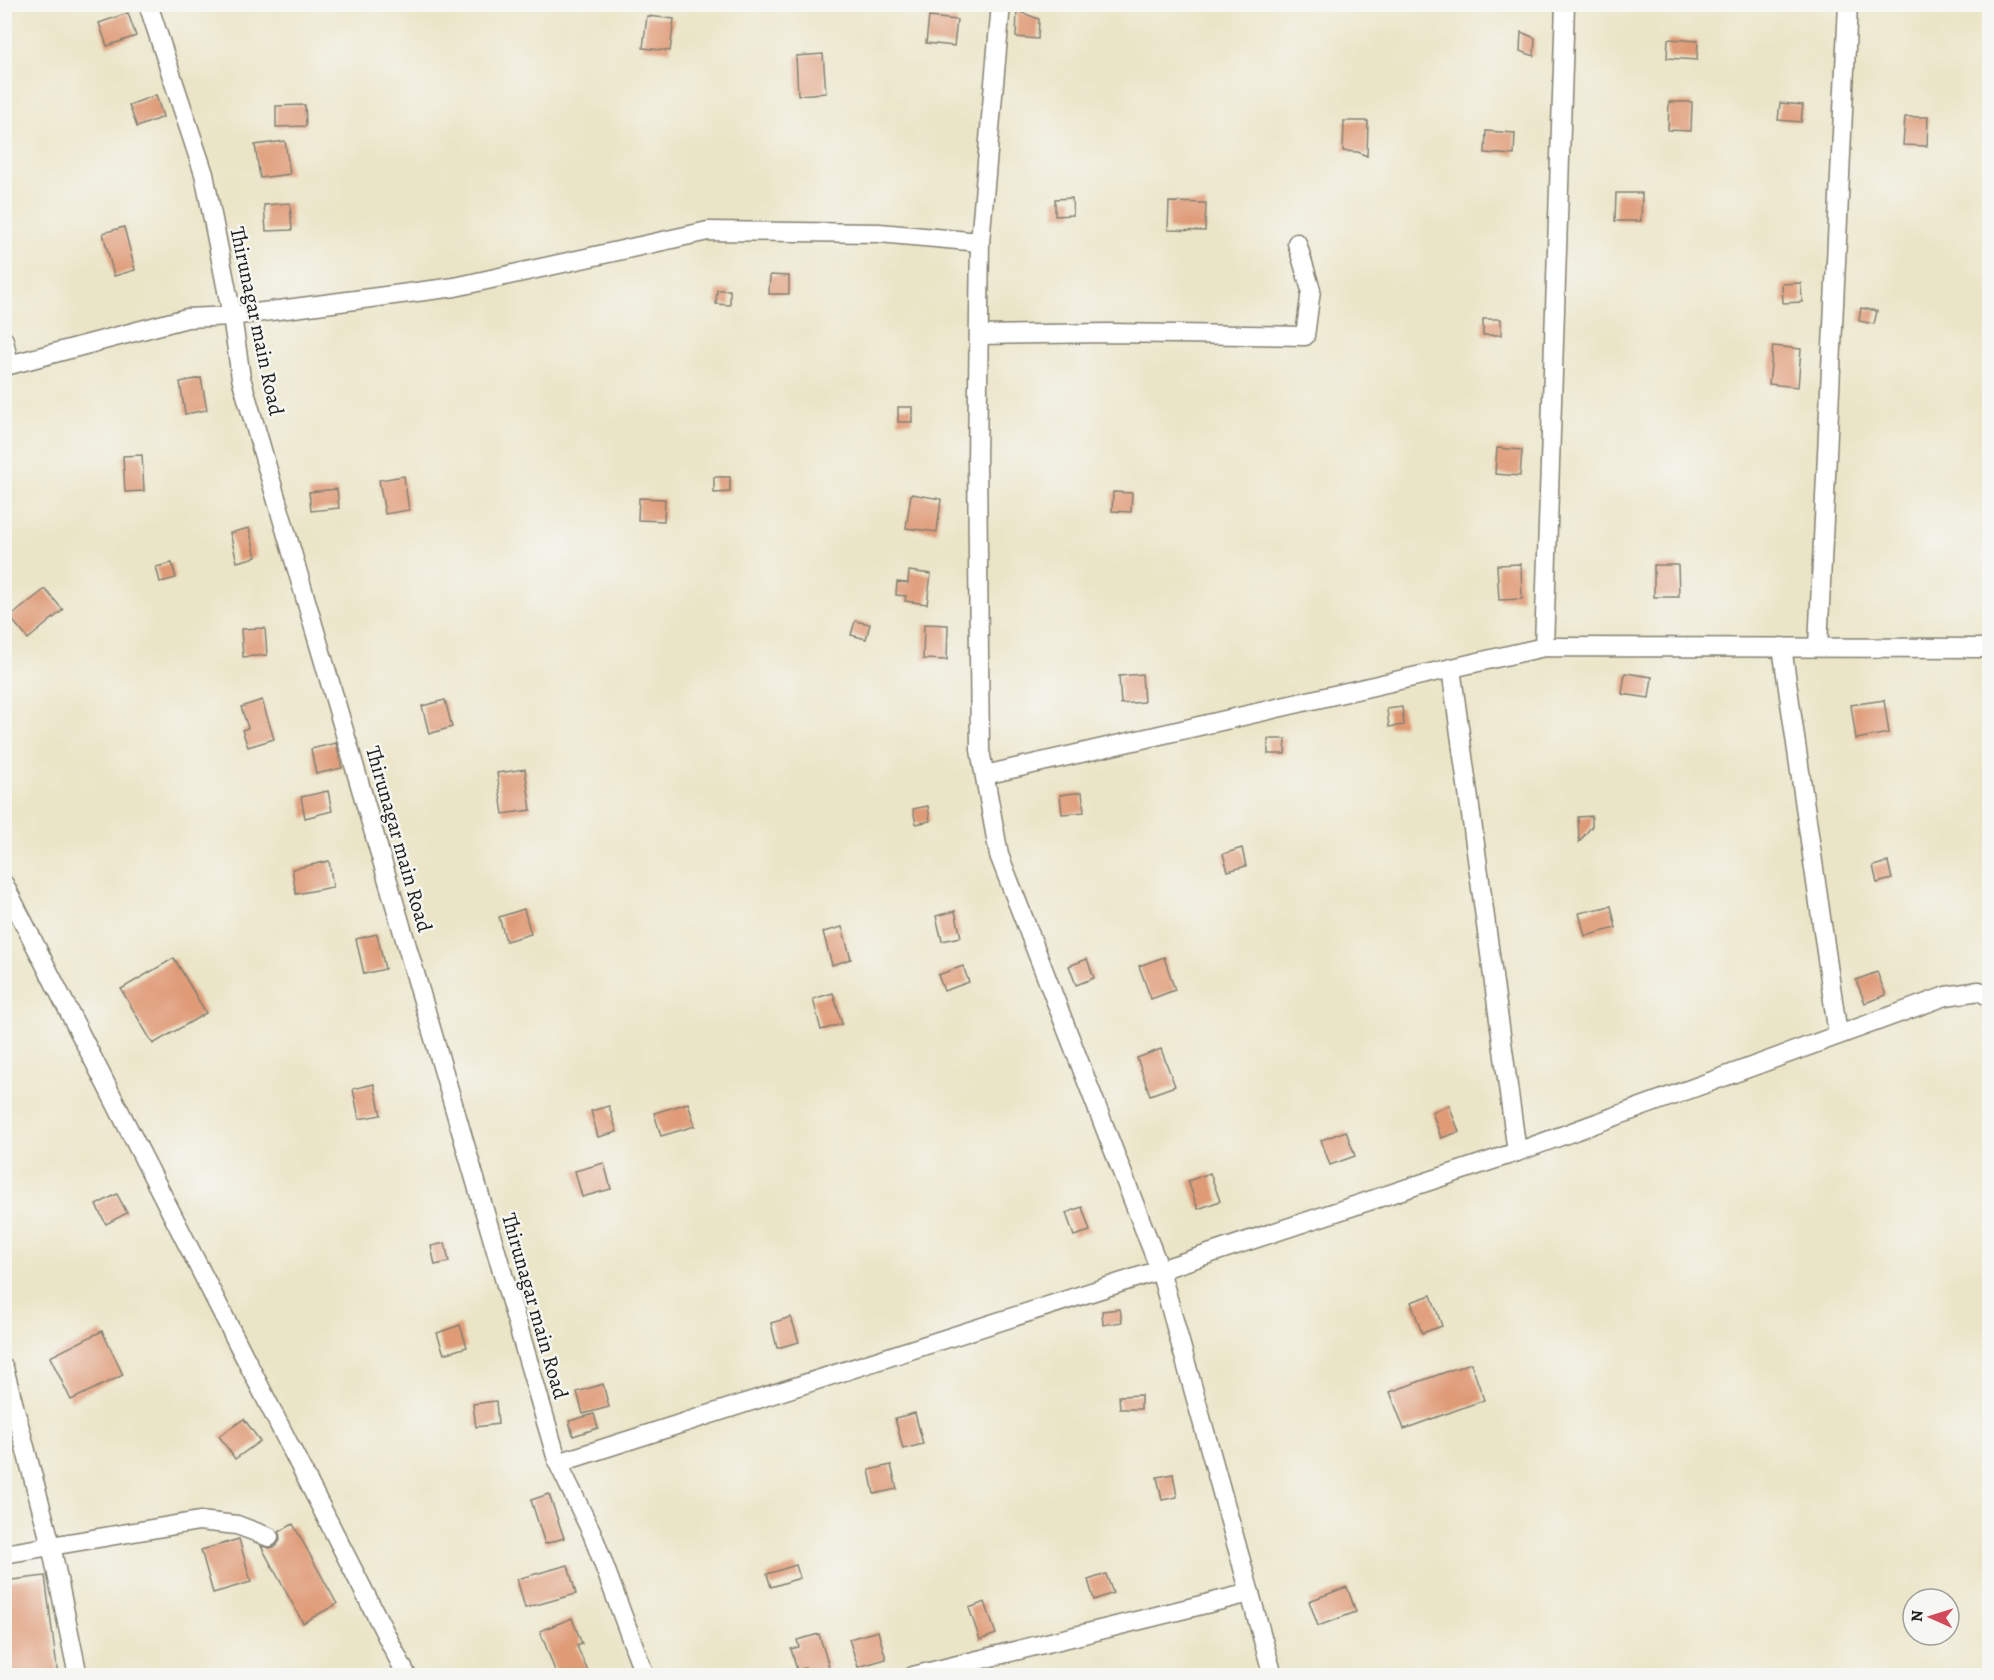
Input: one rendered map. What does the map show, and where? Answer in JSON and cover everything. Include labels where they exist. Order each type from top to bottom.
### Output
[{"type":"street","name":"Thirunagar main Road","points":[[148,4],[204,174],[232,316],[241,378],[558,1463],[592,1533],[645,1676]]},
{"type":"street","points":[[1001,4],[980,243],[977,460],[980,750],[999,855],[1160,1270],[1273,1676]]},
{"type":"street","points":[[1544,647],[1565,4]]},
{"type":"street","points":[[1818,648],[1848,4]]},
{"type":"street","points":[[4,340],[9,365],[187,318],[232,316],[455,287],[708,231],[879,233],[980,243]]},
{"type":"street","points":[[979,335],[1108,333],[1305,336],[1311,290],[1297,243]]},
{"type":"street","points":[[985,775],[1544,647],[1989,648]]},
{"type":"street","points":[[1782,647],[1838,1035]]},
{"type":"street","points":[[1451,668],[1517,1152]]},
{"type":"street","points":[[4,884],[407,1676]]},
{"type":"street","points":[[558,1463],[1160,1270],[1517,1152],[1946,996],[1979,991],[1989,997]]},
{"type":"street","points":[[4,1368],[51,1545],[78,1676]]},
{"type":"street","points":[[4,1554],[199,1521],[237,1525],[269,1537]]},
{"type":"street","points":[[916,1675],[1250,1593]]},
{"type":"building","points":[[1017,11],[1039,19],[1038,39],[1016,37]]},
{"type":"building","points":[[128,13],[136,36],[107,46],[99,23]]},
{"type":"building","points":[[647,16],[674,19],[670,51],[643,48]]},
{"type":"building","points":[[929,17],[957,20],[954,46],[926,43]]},
{"type":"building","points":[[1521,32],[1535,38],[1534,56],[1520,51]]},
{"type":"building","points":[[1668,39],[1698,41],[1697,60],[1667,58]]},
{"type":"building","points":[[823,54],[826,93],[798,95],[796,56]]},
{"type":"building","points":[[156,95],[163,117],[137,127],[129,105]]},
{"type":"building","points":[[1669,102],[1692,102],[1691,131],[1668,130]]},
{"type":"building","points":[[1780,103],[1803,105],[1801,122],[1778,120]]},
{"type":"building","points":[[305,105],[306,126],[276,127],[276,106]]},
{"type":"building","points":[[1905,117],[1928,117],[1927,146],[1903,145]]},
{"type":"building","points":[[1344,121],[1368,121],[1367,156],[1358,152],[1343,151]]},
{"type":"building","points":[[1486,131],[1515,133],[1514,155],[1485,153]]},
{"type":"building","points":[[285,141],[290,174],[260,178],[255,145]]},
{"type":"building","points":[[1616,193],[1642,193],[1641,221],[1615,221]]},
{"type":"building","points":[[1072,198],[1073,215],[1055,216],[1055,199]]},
{"type":"building","points":[[1169,202],[1206,203],[1205,231],[1168,230]]},
{"type":"building","points":[[290,203],[292,230],[266,231],[264,205]]},
{"type":"building","points":[[124,227],[135,270],[114,276],[103,233]]},
{"type":"building","points":[[770,275],[789,276],[789,294],[769,294]]},
{"type":"building","points":[[1801,283],[1802,302],[1783,303],[1782,284]]},
{"type":"building","points":[[717,290],[730,290],[730,305],[716,304]]},
{"type":"building","points":[[1861,308],[1877,311],[1874,324],[1859,321]]},
{"type":"building","points":[[1483,319],[1501,319],[1501,335],[1483,335]]},
{"type":"building","points":[[1773,346],[1801,349],[1798,387],[1769,384]]},
{"type":"building","points":[[201,378],[207,410],[185,414],[180,382]]},
{"type":"building","points":[[898,407],[912,407],[912,422],[898,422]]},
{"type":"building","points":[[1497,448],[1522,450],[1520,476],[1495,474]]},
{"type":"building","points":[[142,455],[144,491],[125,492],[123,456]]},
{"type":"building","points":[[404,476],[409,510],[385,514],[379,480]]},
{"type":"building","points":[[714,477],[730,477],[730,492],[714,493]]},
{"type":"building","points":[[337,489],[339,508],[311,511],[309,492]]},
{"type":"building","points":[[1113,492],[1132,493],[1131,512],[1112,511]]},
{"type":"building","points":[[911,494],[941,499],[937,532],[906,528]]},
{"type":"building","points":[[639,498],[665,499],[664,521],[638,520]]},
{"type":"building","points":[[249,528],[256,557],[237,562],[230,533]]},
{"type":"building","points":[[172,563],[176,578],[160,582],[156,567]]},
{"type":"building","points":[[1521,564],[1522,599],[1499,600],[1497,565]]},
{"type":"building","points":[[1654,565],[1678,565],[1679,597],[1654,597]]},
{"type":"building","points":[[909,571],[931,574],[927,604],[905,601],[906,596],[896,595],[897,582],[908,583]]},
{"type":"building","points":[[45,589],[63,610],[28,639],[10,617]]},
{"type":"building","points":[[855,621],[870,624],[866,639],[851,635]]},
{"type":"building","points":[[924,624],[948,625],[947,660],[923,659]]},
{"type":"building","points":[[265,628],[267,655],[243,657],[241,629]]},
{"type":"building","points":[[1625,673],[1652,677],[1649,698],[1622,694]]},
{"type":"building","points":[[1142,674],[1144,702],[1121,704],[1119,676]]},
{"type":"building","points":[[262,700],[274,739],[248,747],[242,730],[248,728],[241,707]]},
{"type":"building","points":[[445,700],[452,727],[429,734],[422,706]]},
{"type":"building","points":[[1884,700],[1889,733],[1856,739],[1851,705]]},
{"type":"building","points":[[1402,707],[1404,725],[1389,727],[1387,709]]},
{"type":"building","points":[[1268,739],[1286,739],[1285,754],[1268,754]]},
{"type":"building","points":[[336,743],[342,768],[316,774],[311,749]]},
{"type":"building","points":[[525,769],[531,810],[503,814],[497,773]]},
{"type":"building","points":[[328,791],[332,811],[305,818],[301,797]]},
{"type":"building","points":[[1082,792],[1084,812],[1062,814],[1060,795]]},
{"type":"building","points":[[928,806],[930,821],[916,824],[913,809]]},
{"type":"building","points":[[1592,816],[1592,826],[1579,842],[1578,817]]},
{"type":"building","points":[[1242,848],[1246,866],[1228,871],[1223,854]]},
{"type":"building","points":[[329,861],[333,887],[296,894],[292,869]]},
{"type":"building","points":[[1888,862],[1892,879],[1877,883],[1873,866]]},
{"type":"building","points":[[1611,906],[1616,928],[1585,936],[1579,913]]},
{"type":"building","points":[[524,909],[531,934],[506,941],[499,917]]},
{"type":"building","points":[[955,911],[961,937],[942,941],[936,916]]},
{"type":"building","points":[[842,927],[851,959],[832,965],[823,932]]},
{"type":"building","points":[[377,934],[385,969],[364,974],[356,939]]},
{"type":"building","points":[[1164,957],[1175,990],[1151,999],[1139,966]]},
{"type":"building","points":[[174,958],[206,1013],[153,1044],[121,989]]},
{"type":"building","points":[[1087,959],[1094,978],[1076,985],[1069,966]]},
{"type":"building","points":[[963,966],[969,982],[944,991],[938,975]]},
{"type":"building","points":[[1877,972],[1886,995],[1865,1003],[1856,980]]},
{"type":"building","points":[[833,993],[842,1024],[821,1030],[813,999]]},
{"type":"building","points":[[1161,1049],[1175,1086],[1150,1095],[1137,1058]]},
{"type":"building","points":[[374,1084],[381,1115],[359,1119],[353,1089]]},
{"type":"building","points":[[688,1103],[695,1126],[661,1136],[654,1113]]},
{"type":"building","points":[[1449,1105],[1459,1132],[1441,1138],[1432,1112]]},
{"type":"building","points":[[609,1106],[617,1132],[598,1137],[591,1111]]},
{"type":"building","points":[[1346,1131],[1355,1156],[1330,1165],[1321,1140]]},
{"type":"building","points":[[604,1163],[611,1189],[582,1197],[575,1171]]},
{"type":"building","points":[[1210,1173],[1220,1201],[1198,1209],[1188,1181]]},
{"type":"building","points":[[117,1194],[127,1213],[106,1224],[96,1205]]},
{"type":"building","points":[[1082,1207],[1090,1231],[1074,1236],[1066,1213]]},
{"type":"building","points":[[445,1243],[449,1262],[435,1265],[431,1246]]},
{"type":"building","points":[[1431,1295],[1442,1326],[1422,1333],[1411,1302]]},
{"type":"building","points":[[1120,1309],[1122,1322],[1103,1325],[1102,1311]]},
{"type":"building","points":[[791,1317],[799,1342],[777,1348],[771,1323]]},
{"type":"building","points":[[460,1325],[467,1347],[444,1354],[437,1333]]},
{"type":"building","points":[[102,1331],[123,1375],[71,1400],[50,1357]]},
{"type":"building","points":[[1471,1363],[1484,1400],[1404,1429],[1390,1392]]},
{"type":"building","points":[[603,1384],[609,1407],[583,1414],[577,1392]]},
{"type":"building","points":[[1141,1395],[1141,1409],[1120,1409],[1119,1396]]},
{"type":"building","points":[[496,1401],[498,1424],[476,1427],[473,1404]]},
{"type":"building","points":[[915,1413],[923,1444],[903,1449],[895,1418]]},
{"type":"building","points":[[594,1414],[598,1428],[573,1436],[569,1421]]},
{"type":"building","points":[[244,1419],[260,1441],[235,1459],[219,1436]]},
{"type":"building","points":[[891,1465],[897,1489],[874,1494],[869,1470]]},
{"type":"building","points":[[1173,1474],[1177,1497],[1162,1500],[1157,1477]]},
{"type":"building","points":[[549,1494],[564,1538],[545,1544],[531,1500]]},
{"type":"building","points":[[293,1524],[337,1604],[303,1623],[261,1546],[270,1548],[276,1546],[280,1540],[279,1532]]},
{"type":"building","points":[[239,1539],[251,1582],[213,1593],[201,1550]]},
{"type":"building","points":[[568,1565],[576,1594],[525,1608],[517,1579]]},
{"type":"building","points":[[796,1565],[800,1578],[771,1587],[767,1574]]},
{"type":"building","points":[[1106,1574],[1113,1593],[1094,1600],[1088,1580]]},
{"type":"building","points":[[45,1576],[58,1676],[4,1676],[4,1581]]},
{"type":"building","points":[[1347,1587],[1356,1612],[1318,1626],[1309,1601]]},
{"type":"building","points":[[985,1602],[996,1634],[980,1640],[969,1608]]},
{"type":"building","points":[[572,1618],[582,1644],[577,1646],[590,1676],[557,1676],[540,1631]]},
{"type":"building","points":[[878,1631],[886,1659],[858,1667],[849,1639]]},
{"type":"building","points":[[819,1634],[829,1667],[807,1674],[805,1668],[797,1670],[791,1649],[799,1647],[797,1640]]}]
